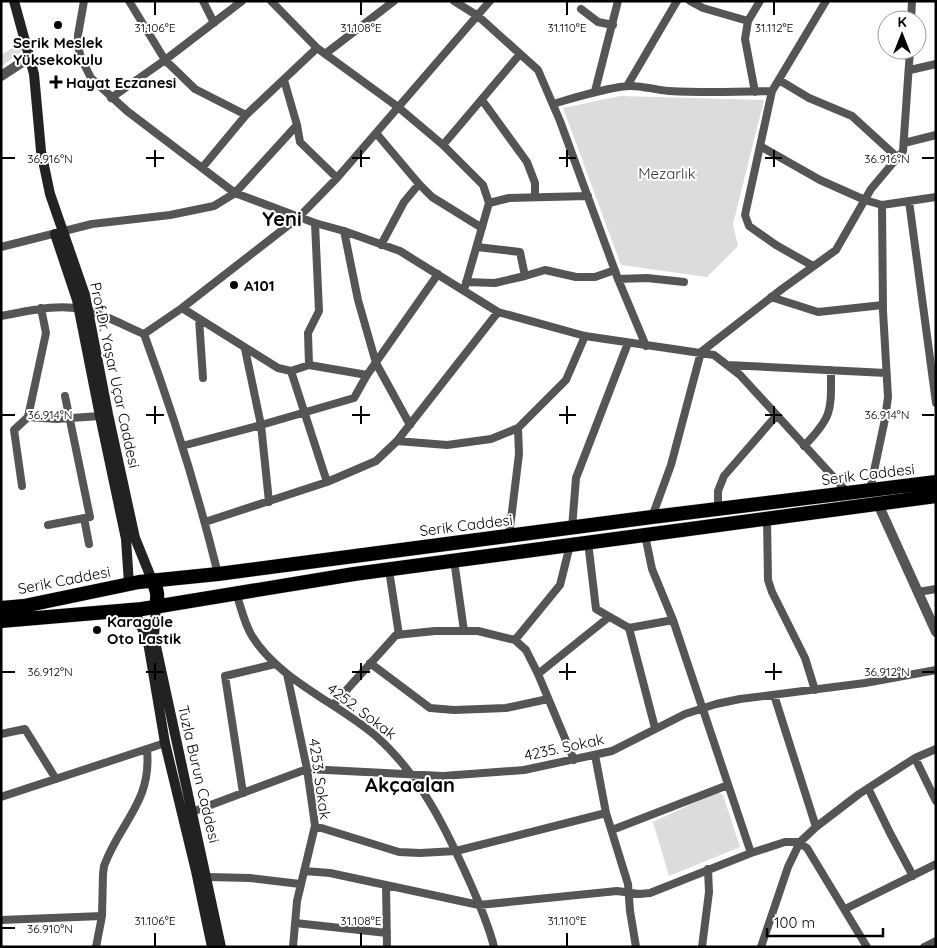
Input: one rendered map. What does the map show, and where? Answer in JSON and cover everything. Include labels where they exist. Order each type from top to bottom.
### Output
[{"type":"highway","name":"Serik Caddesi","points":[[1,608],[24,606],[152,580],[218,574],[652,516],[936,482]]},
{"type":"highway","name":"Serik Caddesi","points":[[1,621],[134,610],[454,560],[936,496]]},
{"type":"highway","points":[[152,580],[157,588],[156,607]]},
{"type":"highway","points":[[129,584],[128,599],[134,610]]},
{"type":"main road","name":"Prof.Dr. Yaşar Uçar Caddesi","points":[[14,1],[34,74],[42,151],[59,233],[85,295],[84,309],[135,538],[152,580]]},
{"type":"main road","points":[[84,309],[100,416],[126,539],[129,584]]},
{"type":"main road","name":"Tuzla Burun Caddesi","points":[[156,607],[154,637],[221,947]]},
{"type":"main road","name":"Tuzla Burun Caddesi","points":[[134,610],[148,642],[165,743],[212,947]]},
{"type":"street","points":[[84,1],[78,35],[81,58],[91,78],[111,98],[235,193],[315,223],[344,230],[400,252],[438,274],[465,286],[498,312],[585,336],[714,355],[740,375],[848,493]]},
{"type":"street","points":[[128,1],[165,60],[195,90],[246,115]]},
{"type":"street","points":[[203,1],[214,23]]},
{"type":"street","points":[[111,98],[165,60],[242,1]]},
{"type":"street","points":[[271,1],[318,48],[398,106],[443,145],[484,185],[489,203],[465,286]]},
{"type":"street","points":[[325,54],[394,1]]},
{"type":"street","points":[[454,1],[478,16],[538,70],[588,196],[614,270],[646,346]]},
{"type":"street","points":[[144,334],[182,308],[299,217],[337,178],[490,1]]},
{"type":"street","points":[[595,91],[618,1]]},
{"type":"street","points":[[627,86],[677,1]]},
{"type":"street","points":[[690,1],[703,8],[748,21]]},
{"type":"street","points":[[755,92],[746,39],[748,21],[760,1]]},
{"type":"street","points":[[813,266],[776,245],[749,226],[745,214],[772,91],[826,1]]},
{"type":"street","points":[[581,9],[598,22],[613,25]]},
{"type":"street","points":[[202,168],[246,115],[318,48]]},
{"type":"street","points":[[443,145],[520,54]]},
{"type":"street","points":[[1,76],[30,57]]},
{"type":"street","points":[[652,516],[671,465],[701,352],[771,297],[836,250],[871,189],[903,151],[910,60]]},
{"type":"street","points":[[910,70],[936,64]]},
{"type":"street","points":[[284,80],[297,124],[300,142],[337,178]]},
{"type":"street","points":[[779,80],[809,98],[852,116],[898,158]]},
{"type":"street","points":[[553,104],[595,91],[627,86],[642,86],[666,91],[712,93],[772,91]]},
{"type":"street","points":[[482,100],[527,162],[535,182],[535,197]]},
{"type":"street","points":[[1,247],[92,224],[214,206],[235,193],[297,124]]},
{"type":"street","points":[[376,133],[432,197],[482,228]]},
{"type":"street","points":[[904,143],[936,135]]},
{"type":"street","points":[[760,146],[820,180],[865,200],[882,205],[936,197]]},
{"type":"street","points":[[381,244],[404,202],[419,184]]},
{"type":"street","points":[[489,203],[509,198],[588,196]]},
{"type":"street","points":[[909,201],[932,341],[936,404]]},
{"type":"street","points":[[870,490],[888,397],[883,305],[882,205]]},
{"type":"street","points":[[309,365],[308,333],[319,311],[315,223]]},
{"type":"street","points":[[344,230],[358,300],[376,363],[410,425]]},
{"type":"street","points":[[477,247],[520,252],[525,276]]},
{"type":"street","points":[[465,286],[495,283],[545,270],[576,277],[595,277],[614,270]]},
{"type":"street","points":[[182,446],[354,398],[367,375],[438,274]]},
{"type":"street","points":[[618,279],[647,278],[684,282]]},
{"type":"street","points":[[771,297],[818,312],[883,305]]},
{"type":"street","points":[[1,316],[42,308],[66,307],[84,309],[144,334],[168,398],[205,522],[218,574]]},
{"type":"street","points":[[22,486],[14,430],[28,417],[46,333],[42,308]]},
{"type":"street","points":[[182,308],[278,368],[291,371],[309,365],[367,375]]},
{"type":"street","points":[[205,522],[328,482],[376,462],[397,441],[498,312]]},
{"type":"street","points":[[199,319],[202,378]]},
{"type":"street","points":[[397,441],[447,445],[491,439],[518,428],[566,380],[585,336]]},
{"type":"street","points":[[572,528],[576,478],[628,343]]},
{"type":"street","points":[[245,349],[261,425],[270,502]]},
{"type":"street","points":[[727,365],[886,373]]},
{"type":"street","points":[[804,446],[822,427],[827,418],[831,402],[831,370]]},
{"type":"street","points":[[291,371],[328,482]]},
{"type":"street","points":[[48,524],[90,517],[65,396]]},
{"type":"street","points":[[28,417],[70,418],[100,416]]},
{"type":"street","points":[[718,509],[718,491],[724,476],[776,416]]},
{"type":"street","points":[[509,536],[519,454],[518,428]]},
{"type":"street","points":[[878,504],[936,632]]},
{"type":"street","points":[[84,518],[89,544]]},
{"type":"street","points":[[767,518],[768,580],[772,592],[805,658],[815,690]]},
{"type":"street","points":[[645,535],[652,569],[673,620],[751,853]]},
{"type":"street","points":[[588,542],[596,610],[629,628],[673,620]]},
{"type":"street","points":[[515,640],[560,585],[570,545]]},
{"type":"street","points":[[454,560],[464,632]]},
{"type":"street","points":[[389,570],[398,634]]},
{"type":"street","points":[[918,592],[936,589]]},
{"type":"street","name":"4252. Sokak","points":[[236,593],[251,634],[261,649],[275,664],[376,736],[396,755],[413,776],[456,851],[479,905],[494,947]]},
{"type":"street","points":[[538,674],[609,617]]},
{"type":"street","points":[[629,628],[655,728]]},
{"type":"street","points":[[332,705],[398,634],[478,632],[515,640],[526,650],[538,674],[574,760]]},
{"type":"street","points":[[370,663],[430,708],[454,710],[506,708],[548,699]]},
{"type":"street","points":[[243,793],[225,676],[275,664]]},
{"type":"street","name":"4235. Sokak","points":[[192,812],[307,769],[413,776],[505,773],[612,751],[655,728],[703,708],[740,699],[815,690],[936,670]]},
{"type":"street","name":"4253. Sokak","points":[[288,674],[313,800],[314,826],[300,884],[293,947]]},
{"type":"street","points":[[774,695],[816,827]]},
{"type":"street","points":[[1,734],[24,729],[56,779]]},
{"type":"street","points":[[1,797],[165,743]]},
{"type":"street","points":[[761,947],[788,867],[800,842],[816,827],[868,788],[915,758],[936,749]]},
{"type":"street","points":[[96,947],[102,916],[104,866],[136,810],[144,789],[148,773],[147,750]]},
{"type":"street","points":[[595,755],[606,813],[626,874],[636,947]]},
{"type":"street","points":[[915,758],[936,801]]},
{"type":"street","points":[[612,830],[728,785]]},
{"type":"street","points":[[868,788],[913,876]]},
{"type":"street","points":[[314,826],[398,852],[420,853],[456,851],[606,813]]},
{"type":"street","points":[[304,871],[330,873],[479,905],[617,891],[639,894],[650,893],[751,853],[784,842],[800,842],[807,848],[867,947]]},
{"type":"street","points":[[845,909],[936,864]]},
{"type":"street","points":[[702,947],[710,885],[708,869]]},
{"type":"street","points":[[207,877],[250,878],[300,884]]},
{"type":"street","points":[[386,885],[387,947]]},
{"type":"street","points":[[1,920],[102,916]]},
{"type":"street","points":[[295,923],[387,933]]},
{"type":"street","points":[[924,947],[936,941]]},
{"type":"green space","points":[[19,44],[23,50],[1,67],[1,55]]},
{"type":"green space","name":"Mezarlık","points":[[620,96],[764,100],[733,224],[738,246],[707,277],[621,265],[563,108]]},
{"type":"green space","points":[[717,792],[723,795],[740,847],[669,876],[653,822]]},
{"type":"place","name":"Serik Meslek Yüksekokulu","points":[[58,25]]},
{"type":"place","name":"Hayat Eczanesi","points":[[56,82]]},
{"type":"place","name":"A101","points":[[234,285]]},
{"type":"place","name":"Karagüle Oto Lastik","points":[[97,630]]},
{"type":"district","name":"Yeni","points":[[282,218]]},
{"type":"district","name":"Akçaalan","points":[[410,784]]}]
